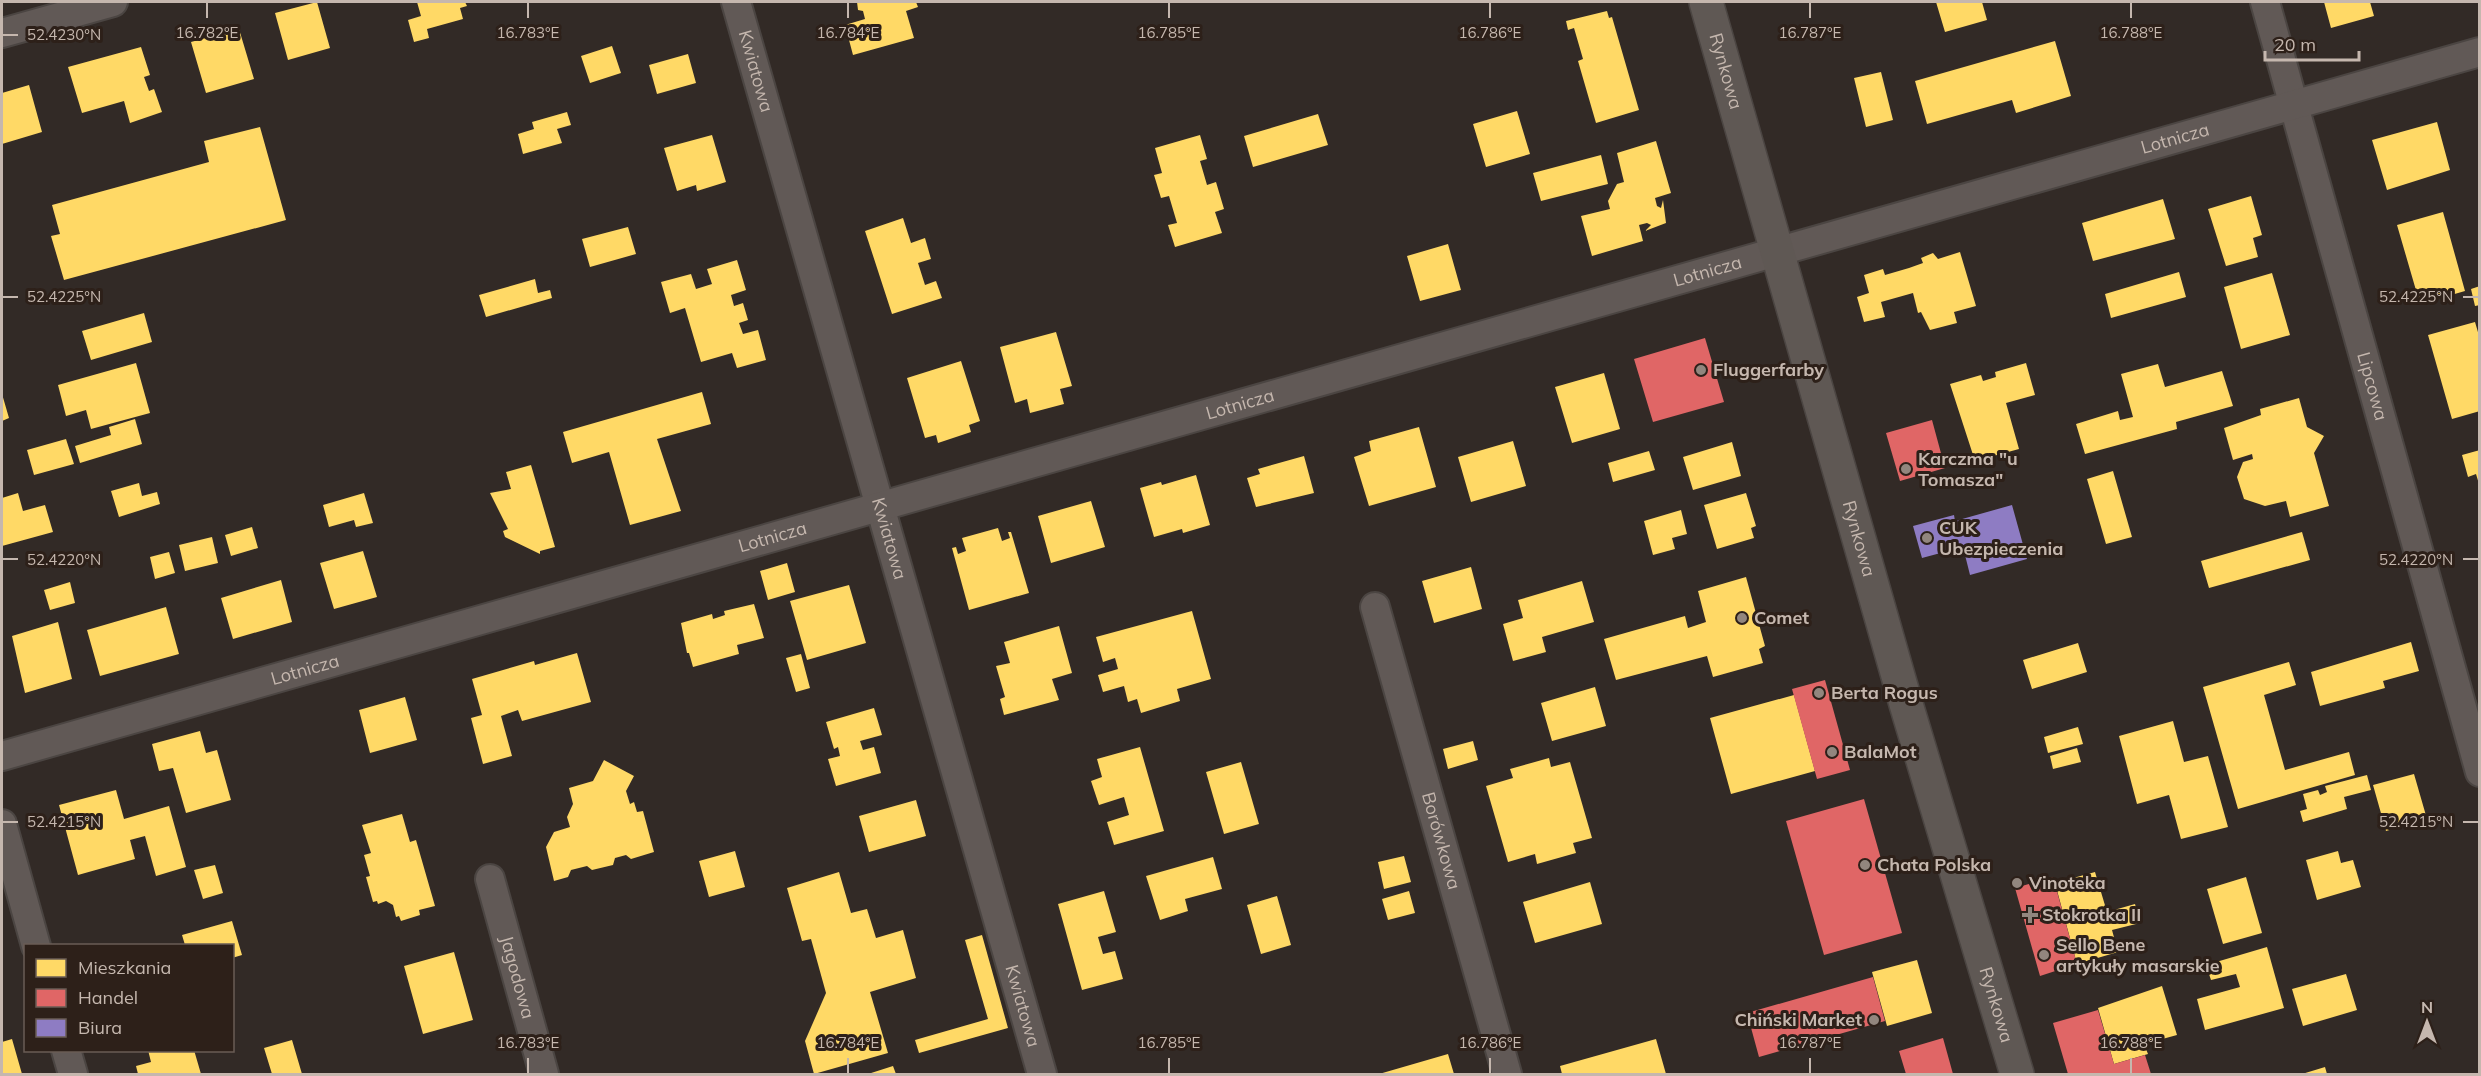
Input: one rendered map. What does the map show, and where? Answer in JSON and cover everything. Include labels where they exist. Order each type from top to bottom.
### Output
[{"type":"street","points":[[2,33],[113,2]]},
{"type":"street","name":"Kwiatowa","points":[[736,2],[1042,1074]]},
{"type":"street","name":"Rynkowa","points":[[1706,2],[1906,704],[2017,1074]]},
{"type":"street","name":"Lipcowa","points":[[2265,2],[2480,772]]},
{"type":"street","name":"Lotnicza","points":[[2,756],[1730,267],[1778,250],[2480,52]]},
{"type":"street","name":"Borówkowa","points":[[1375,607],[1507,1074]]},
{"type":"street","points":[[2,824],[36,944]]},
{"type":"street","name":"Jagodowa","points":[[490,879],[544,1074]]},
{"type":"street","points":[[67,1052],[73,1074]]},
{"type":"building: Mieszkania","points":[[317,2],[330,48],[288,60],[275,13]]},
{"type":"building: Mieszkania","points":[[417,2],[465,2],[467,6],[460,8],[463,19],[427,29],[429,38],[414,42],[408,20],[421,16]]},
{"type":"building: Mieszkania","points":[[857,2],[916,2],[918,7],[906,11],[914,38],[853,55],[845,25],[865,19],[863,11],[858,10]]},
{"type":"building: Mieszkania","points":[[1936,2],[1982,2],[1987,20],[1945,32]]},
{"type":"building: Mieszkania","points":[[2324,2],[2370,2],[2374,16],[2331,28]]},
{"type":"building: Mieszkania","points":[[1607,11],[1609,18],[1612,17],[1639,110],[1596,123],[1578,61],[1583,59],[1574,28],[1568,30],[1566,21]]},
{"type":"building: Mieszkania","points":[[239,29],[254,79],[206,93],[191,42]]},
{"type":"building: Mieszkania","points":[[2055,41],[2071,96],[2016,113],[2012,100],[1927,124],[1915,81]]},
{"type":"building: Mieszkania","points":[[612,46],[621,73],[590,83],[581,56]]},
{"type":"building: Mieszkania","points":[[141,47],[150,75],[144,77],[149,91],[154,89],[162,112],[130,123],[124,101],[82,113],[68,67]]},
{"type":"building: Mieszkania","points":[[688,54],[696,83],[657,94],[649,65]]},
{"type":"building: Mieszkania","points":[[1881,72],[1893,120],[1866,127],[1854,78]]},
{"type":"building: Mieszkania","points":[[29,85],[42,132],[2,144],[2,93]]},
{"type":"building: Mieszkania","points":[[1517,111],[1530,154],[1486,167],[1473,124]]},
{"type":"building: Mieszkania","points":[[567,112],[571,125],[557,129],[562,143],[523,154],[518,134],[534,129],[532,122]]},
{"type":"building: Mieszkania","points":[[1318,114],[1328,145],[1253,167],[1244,136]]},
{"type":"building: Mieszkania","points":[[2437,122],[2450,170],[2387,190],[2372,140]]},
{"type":"building: Mieszkania","points":[[260,127],[286,220],[64,280],[51,236],[60,234],[52,205],[209,162],[204,141]]},
{"type":"building: Mieszkania","points":[[712,135],[726,182],[697,191],[696,185],[677,191],[664,148]]},
{"type":"building: Mieszkania","points":[[1200,135],[1207,159],[1200,161],[1207,185],[1216,182],[1224,209],[1215,212],[1222,233],[1175,247],[1168,225],[1177,223],[1169,196],[1161,198],[1154,175],[1162,173],[1155,148]]},
{"type":"building: Mieszkania","points":[[1656,141],[1671,193],[1655,198],[1657,206],[1661,208],[1663,200],[1666,223],[1645,231],[1651,225],[1647,223],[1639,225],[1643,241],[1592,256],[1581,216],[1610,209],[1608,201],[1617,184],[1624,182],[1617,153]]},
{"type":"building: Mieszkania","points":[[1601,155],[1608,184],[1541,201],[1533,173]]},
{"type":"building: Mieszkania","points":[[2251,196],[2262,235],[2253,238],[2258,257],[2226,266],[2208,209]]},
{"type":"building: Mieszkania","points":[[2163,199],[2175,239],[2093,261],[2082,223]]},
{"type":"building: Mieszkania","points":[[2443,212],[2465,291],[2420,304],[2397,225]]},
{"type":"building: Mieszkania","points":[[903,218],[911,243],[925,238],[931,259],[918,263],[925,285],[936,281],[942,298],[892,314],[865,231]]},
{"type":"building: Mieszkania","points":[[628,227],[636,254],[590,267],[582,239]]},
{"type":"building: Mieszkania","points":[[1448,244],[1461,290],[1420,301],[1407,256]]},
{"type":"building: Mieszkania","points":[[1960,252],[1976,306],[1954,312],[1957,323],[1930,330],[1921,312],[1918,313],[1913,293],[1881,302],[1885,317],[1864,322],[1857,297],[1869,293],[1864,275],[1883,269],[1885,275],[1909,268],[1923,263],[1921,258],[1933,253],[1938,259]]},
{"type":"building: Mieszkania","points":[[737,260],[746,290],[731,295],[734,306],[743,303],[748,320],[739,323],[743,334],[758,330],[766,360],[737,368],[732,353],[701,362],[685,308],[670,313],[661,282],[691,274],[696,289],[712,284],[707,269]]},
{"type":"building: Mieszkania","points":[[2179,272],[2186,297],[2111,318],[2105,294]]},
{"type":"building: Mieszkania","points":[[2272,273],[2290,335],[2241,349],[2224,287]]},
{"type":"building: Mieszkania","points":[[535,279],[538,293],[550,290],[552,298],[486,317],[479,295]]},
{"type":"building: Mieszkania","points":[[2480,286],[2480,305],[2475,306],[2471,289]]},
{"type":"building: Mieszkania","points":[[144,313],[152,342],[91,360],[82,331]]},
{"type":"building: Mieszkania","points":[[2475,322],[2480,339],[2480,411],[2452,419],[2428,335]]},
{"type":"building: Mieszkania","points":[[1056,332],[1072,386],[1060,389],[1064,404],[1030,413],[1027,399],[1015,403],[1000,347]]},
{"type":"building: Mieszkania","points":[[961,361],[980,421],[969,425],[971,432],[938,443],[936,435],[925,438],[907,378]]},
{"type":"building: Mieszkania","points":[[136,363],[150,413],[91,429],[86,410],[66,416],[58,385]]},
{"type":"building: Mieszkania","points":[[2026,363],[2035,395],[2006,403],[2019,449],[1975,461],[1950,384],[1981,375],[1983,381],[1996,377],[1995,372]]},
{"type":"building: Mieszkania","points":[[2158,364],[2165,387],[2222,371],[2233,406],[2176,422],[2177,429],[2085,454],[2076,424],[2118,411],[2120,420],[2133,417],[2121,374]]},
{"type":"building: Mieszkania","points":[[1604,373],[1620,429],[1572,443],[1555,387]]},
{"type":"building: Mieszkania","points":[[702,392],[711,424],[657,439],[681,511],[630,525],[609,452],[572,463],[563,432]]},
{"type":"building: Mieszkania","points":[[2,394],[9,418],[2,421]]},
{"type":"building: Mieszkania","points":[[2299,398],[2307,427],[2324,436],[2314,453],[2329,506],[2290,517],[2286,501],[2265,506],[2244,499],[2237,477],[2243,462],[2253,459],[2252,454],[2233,460],[2224,428],[2261,415],[2260,409]]},
{"type":"building: Mieszkania","points":[[135,419],[142,444],[80,463],[75,446],[111,435],[109,427]]},
{"type":"building: Mieszkania","points":[[1419,427],[1436,487],[1369,506],[1354,457],[1371,451],[1369,441]]},
{"type":"building: Mieszkania","points":[[66,439],[74,464],[34,475],[27,450]]},
{"type":"building: Mieszkania","points":[[1513,441],[1526,486],[1471,502],[1458,457]]},
{"type":"building: Mieszkania","points":[[1732,442],[1741,476],[1693,490],[1683,457]]},
{"type":"building: Mieszkania","points":[[2480,450],[2479,484],[2476,474],[2468,477],[2462,455]]},
{"type":"building: Mieszkania","points":[[1649,451],[1655,470],[1613,482],[1608,463]]},
{"type":"building: Mieszkania","points":[[1304,456],[1314,493],[1256,507],[1247,478],[1260,474],[1258,469]]},
{"type":"building: Mieszkania","points":[[531,465],[555,547],[540,551],[540,554],[505,537],[503,531],[508,529],[490,493],[511,489],[506,472]]},
{"type":"building: Mieszkania","points":[[2113,471],[2132,537],[2106,544],[2087,479]]},
{"type":"building: Mieszkania","points":[[1196,475],[1210,525],[1183,533],[1182,529],[1154,537],[1140,488],[1161,482],[1162,485]]},
{"type":"building: Mieszkania","points":[[139,483],[142,496],[157,492],[160,504],[119,517],[111,491]]},
{"type":"building: Mieszkania","points":[[18,493],[23,511],[45,505],[53,532],[2,546],[2,498]]},
{"type":"building: Mieszkania","points":[[364,493],[373,523],[356,527],[354,520],[329,527],[323,505]]},
{"type":"building: Mieszkania","points":[[1746,493],[1756,526],[1751,528],[1754,538],[1717,549],[1704,505]]},
{"type":"building: Mieszkania","points":[[1091,501],[1105,547],[1051,563],[1038,516]]},
{"type":"building: Mieszkania","points":[[1681,510],[1687,534],[1672,538],[1675,549],[1653,555],[1644,521]]},
{"type":"building: Mieszkania","points":[[252,527],[258,548],[231,556],[225,535]]},
{"type":"building: Mieszkania","points":[[998,528],[1002,541],[1010,538],[1008,532],[1011,532],[1029,593],[969,610],[952,548],[956,547],[958,554],[966,551],[962,538]]},
{"type":"building: Mieszkania","points":[[2302,532],[2310,560],[2209,588],[2201,561]]},
{"type":"building: Mieszkania","points":[[212,537],[218,563],[185,571],[179,545]]},
{"type":"building: Mieszkania","points":[[363,551],[377,597],[334,609],[320,563]]},
{"type":"building: Mieszkania","points":[[169,552],[175,573],[155,579],[150,557]]},
{"type":"building: Mieszkania","points":[[787,563],[795,592],[768,600],[760,571]]},
{"type":"building: Mieszkania","points":[[1471,567],[1482,609],[1434,623],[1422,581]]},
{"type":"building: Mieszkania","points":[[1746,577],[1765,646],[1759,649],[1763,663],[1713,677],[1707,656],[1616,680],[1604,639],[1685,616],[1688,628],[1706,622],[1698,591]]},
{"type":"building: Mieszkania","points":[[281,580],[292,622],[233,639],[221,598]]},
{"type":"building: Mieszkania","points":[[1582,581],[1594,622],[1542,637],[1546,652],[1513,661],[1503,624],[1523,618],[1518,600]]},
{"type":"building: Mieszkania","points":[[70,582],[75,603],[50,610],[44,590]]},
{"type":"building: Mieszkania","points":[[849,585],[866,643],[807,660],[790,601]]},
{"type":"building: Mieszkania","points":[[754,604],[764,638],[737,645],[739,654],[693,667],[689,653],[687,653],[681,623],[712,614],[713,619],[725,615],[724,611]]},
{"type":"building: Mieszkania","points":[[166,607],[179,654],[100,676],[87,630]]},
{"type":"building: Mieszkania","points":[[1192,611],[1211,679],[1177,689],[1180,701],[1141,713],[1137,699],[1128,702],[1124,686],[1103,692],[1098,675],[1118,669],[1115,658],[1103,662],[1096,637]]},
{"type":"building: Mieszkania","points":[[58,622],[72,679],[25,693],[12,636]]},
{"type":"building: Mieszkania","points":[[1059,626],[1072,673],[1052,679],[1059,700],[1004,715],[1000,699],[1005,697],[996,666],[1010,663],[1004,642]]},
{"type":"building: Mieszkania","points":[[2411,642],[2419,671],[2383,681],[2385,688],[2320,706],[2311,672]]},
{"type":"building: Mieszkania","points":[[2078,643],[2087,672],[2032,689],[2023,660]]},
{"type":"building: Mieszkania","points":[[577,653],[591,702],[522,721],[518,710],[501,716],[512,756],[483,764],[471,718],[482,715],[472,679],[534,661],[535,665]]},
{"type":"building: Mieszkania","points":[[801,654],[810,688],[796,692],[786,658]]},
{"type":"building: Mieszkania","points":[[2289,662],[2296,685],[2264,695],[2285,770],[2349,752],[2355,775],[2238,809],[2203,687]]},
{"type":"building: Mieszkania","points":[[1595,687],[1606,726],[1552,741],[1541,703]]},
{"type":"building: Mieszkania","points":[[1794,695],[1815,771],[1731,794],[1710,718]]},
{"type":"building: Mieszkania","points":[[405,697],[417,740],[370,753],[359,710]]},
{"type":"building: Mieszkania","points":[[874,708],[882,735],[860,741],[863,750],[874,747],[881,773],[836,786],[828,759],[840,756],[838,747],[834,749],[826,722]]},
{"type":"building: Mieszkania","points":[[2173,721],[2184,762],[2208,756],[2228,827],[2181,839],[2169,795],[2137,804],[2119,736]]},
{"type":"building: Mieszkania","points":[[2078,727],[2083,744],[2048,753],[2044,737]]},
{"type":"building: Mieszkania","points":[[200,731],[206,753],[217,750],[231,800],[186,813],[173,768],[159,771],[152,744]]},
{"type":"building: Mieszkania","points":[[1473,741],[1478,760],[1448,769],[1443,749]]},
{"type":"building: Mieszkania","points":[[1140,747],[1164,831],[1114,845],[1107,822],[1129,815],[1124,797],[1099,805],[1091,781],[1102,777],[1097,759]]},
{"type":"building: Mieszkania","points":[[2077,748],[2081,762],[2053,769],[2050,756]]},
{"type":"building: Mieszkania","points":[[1549,758],[1551,767],[1570,762],[1592,838],[1573,843],[1576,853],[1537,864],[1535,854],[1508,862],[1486,786],[1513,778],[1510,769]]},
{"type":"building: Mieszkania","points":[[604,760],[634,776],[626,791],[630,804],[634,802],[637,812],[643,811],[654,852],[631,859],[626,855],[615,858],[613,865],[592,870],[587,866],[571,870],[568,877],[554,881],[546,847],[554,832],[570,827],[567,817],[573,804],[569,788],[593,781]]},
{"type":"building: Mieszkania","points":[[1241,762],[1259,824],[1224,834],[1206,772]]},
{"type":"building: Mieszkania","points":[[2414,774],[2427,819],[2386,831],[2373,785]]},
{"type":"building: Mieszkania","points":[[2367,775],[2371,790],[2344,797],[2347,809],[2303,822],[2300,811],[2307,809],[2303,794],[2318,790],[2320,795],[2327,792],[2325,786]]},
{"type":"building: Mieszkania","points":[[116,790],[124,819],[169,806],[186,867],[156,876],[145,836],[130,840],[135,859],[78,875],[59,805]]},
{"type":"building: Mieszkania","points":[[916,800],[926,836],[869,852],[859,816]]},
{"type":"building: Mieszkania","points":[[402,814],[410,842],[416,840],[435,906],[419,910],[420,915],[401,921],[399,916],[396,917],[393,905],[386,901],[378,904],[377,901],[373,902],[366,877],[370,876],[364,855],[371,853],[362,825]]},
{"type":"building: Mieszkania","points":[[735,851],[745,887],[709,897],[699,861]]},
{"type":"building: Mieszkania","points":[[2338,851],[2341,863],[2353,860],[2361,887],[2317,900],[2306,860]]},
{"type":"building: Mieszkania","points":[[1404,856],[1411,882],[1384,889],[1378,862]]},
{"type":"building: Mieszkania","points":[[1213,857],[1222,889],[1185,899],[1188,911],[1160,920],[1146,876]]},
{"type":"building: Mieszkania","points":[[215,865],[223,893],[203,899],[194,870]]},
{"type":"building: Mieszkania","points":[[839,872],[851,913],[867,909],[876,938],[903,930],[916,978],[870,992],[888,1053],[814,1074],[805,1041],[826,993],[811,939],[802,941],[787,888]]},
{"type":"building: Mieszkania","points":[[2095,872],[2107,912],[2135,904],[2140,923],[2112,930],[2118,952],[2077,964],[2055,883]]},
{"type":"building: Mieszkania","points":[[2246,877],[2262,933],[2223,944],[2207,889]]},
{"type":"building: Mieszkania","points":[[1590,882],[1602,924],[1535,943],[1523,902]]},
{"type":"building: Mieszkania","points":[[1104,891],[1116,932],[1098,937],[1103,954],[1115,951],[1123,979],[1082,990],[1058,904]]},
{"type":"building: Mieszkania","points":[[1409,891],[1415,913],[1388,920],[1382,899]]},
{"type":"building: Mieszkania","points":[[1277,896],[1291,945],[1261,954],[1247,905]]},
{"type":"building: Mieszkania","points":[[232,921],[242,955],[234,957],[234,944],[185,944],[182,935]]},
{"type":"building: Mieszkania","points":[[982,935],[1008,1028],[919,1053],[915,1040],[988,1019],[965,940]]},
{"type":"building: Mieszkania","points":[[2267,947],[2284,1008],[2205,1030],[2197,999],[2240,987],[2236,974],[2211,980],[2206,965]]},
{"type":"building: Mieszkania","points":[[454,952],[473,1020],[423,1034],[404,966]]},
{"type":"building: Mieszkania","points":[[1917,960],[1932,1013],[1887,1026],[1872,972]]},
{"type":"building: Mieszkania","points":[[2346,974],[2357,1010],[2303,1026],[2292,989]]},
{"type":"building: Mieszkania","points":[[2162,986],[2177,1035],[2144,1044],[2148,1054],[2114,1064],[2098,1008]]},
{"type":"building: Mieszkania","points":[[12,1039],[22,1074],[2,1074],[2,1042]]},
{"type":"building: Mieszkania","points":[[1656,1039],[1666,1074],[1562,1074],[1560,1066]]},
{"type":"building: Mieszkania","points":[[292,1040],[302,1074],[272,1074],[264,1048]]},
{"type":"building: Mieszkania","points":[[148,1052],[195,1052],[201,1074],[138,1074],[136,1066],[151,1062]]},
{"type":"building: Mieszkania","points":[[1448,1054],[1454,1074],[1379,1074]]},
{"type":"building: Mieszkania","points":[[893,1066],[896,1074],[868,1074]]},
{"type":"building: Mieszkania","points":[[2325,1067],[2327,1074],[2302,1074]]},
{"type":"building: Handel","points":[[1705,338],[1724,402],[1653,422],[1634,359]]},
{"type":"building: Handel","points":[[1932,420],[1945,468],[1900,481],[1886,433]]},
{"type":"building: Handel","points":[[1825,680],[1850,770],[1817,779],[1792,689]]},
{"type":"building: Handel","points":[[1864,799],[1902,933],[1824,955],[1786,821]]},
{"type":"building: Handel","points":[[2053,877],[2077,964],[2040,976],[2015,888]]},
{"type":"building: Handel","points":[[1873,977],[1885,1021],[1759,1057],[1747,1013]]},
{"type":"building: Handel","points":[[2098,1010],[2114,1064],[2145,1055],[2151,1074],[2068,1074],[2053,1023]]},
{"type":"building: Handel","points":[[1943,1038],[1953,1074],[1906,1074],[1899,1051]]},
{"type":"building: Biura","points":[[2012,505],[2027,559],[1970,575],[1963,547],[1922,558],[1913,526],[1954,515],[1955,521]]},
{"type":"place","name":"Fluggerfarby","points":[[1701,370]]},
{"type":"place","name":"Karczma \"u Tomasza\"","points":[[1906,469]]},
{"type":"place","name":"CUK Ubezpieczenia","points":[[1927,538]]},
{"type":"place","name":"Comet","points":[[1742,618]]},
{"type":"place","name":"Berta Rogus","points":[[1819,693]]},
{"type":"place","name":"BalaMot","points":[[1832,752]]},
{"type":"place","name":"Chata Polska","points":[[1865,865]]},
{"type":"place","name":"Vinoteka","points":[[2017,883]]},
{"type":"place","name":"Stokrotka II","points":[[2030,915]]},
{"type":"place","name":"Sello Bene artykuły masarskie","points":[[2044,955]]},
{"type":"place","name":"Chiński Market","points":[[1874,1020]]}]
